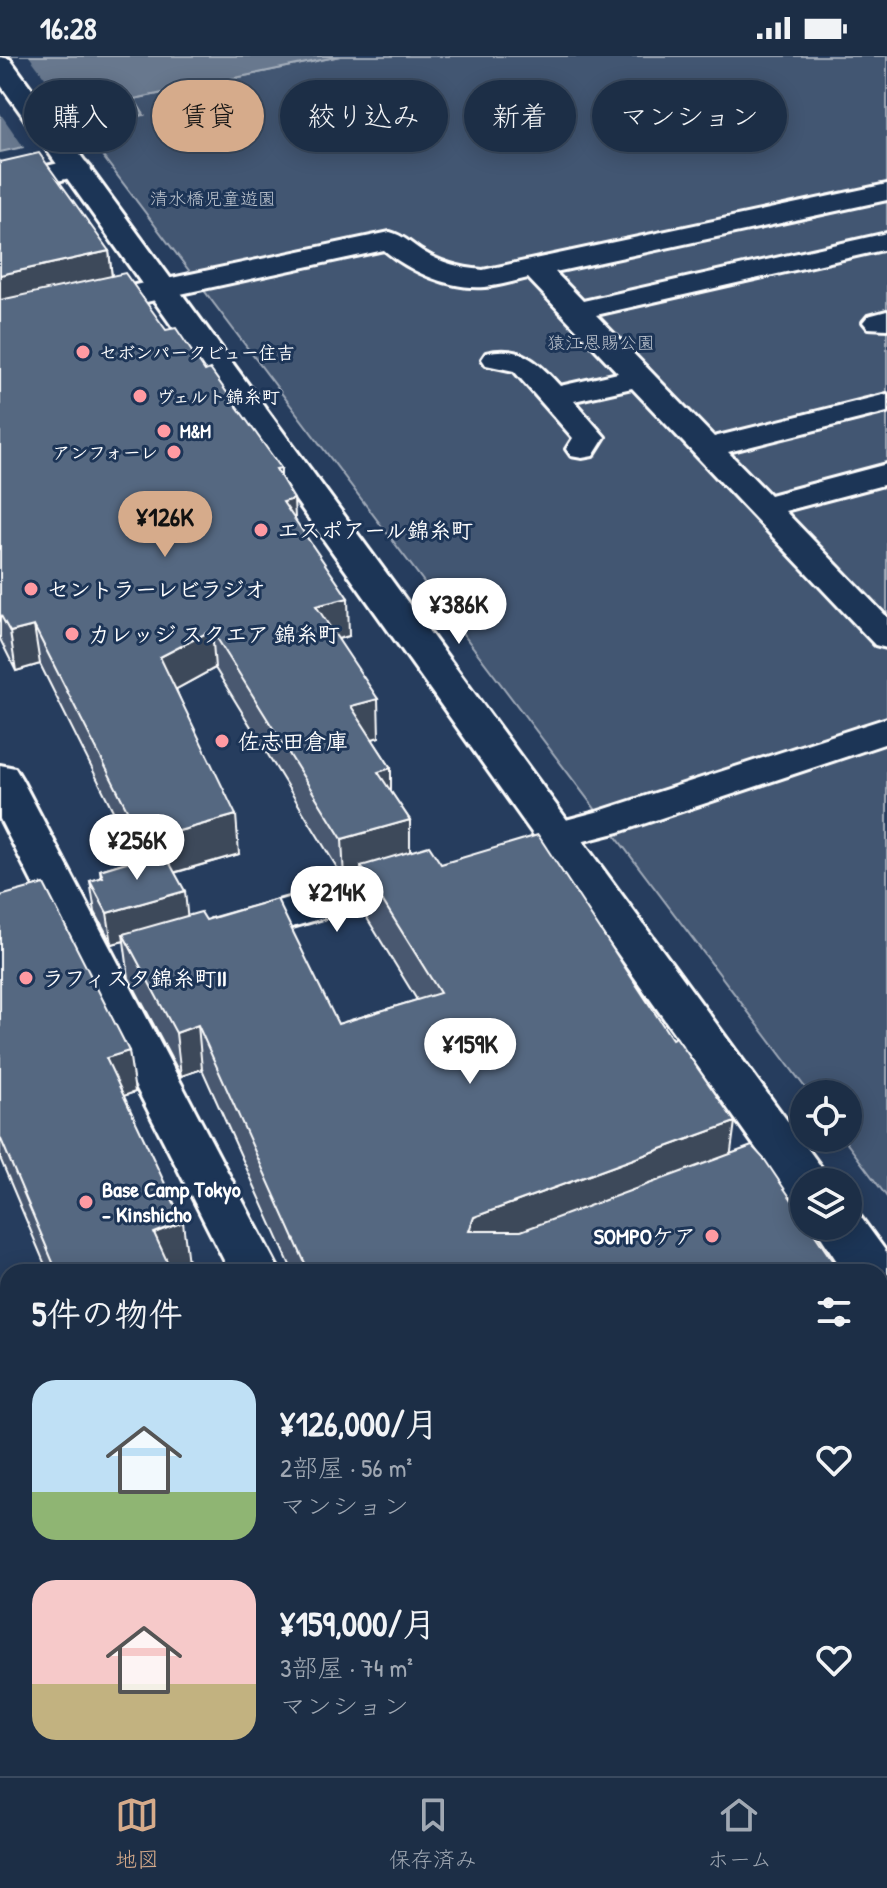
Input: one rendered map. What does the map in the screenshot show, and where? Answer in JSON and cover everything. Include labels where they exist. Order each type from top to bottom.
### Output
[{"type":"main road","points":[[0,65],[162,289],[537,841],[796,1168]]},
{"type":"main road","points":[[0,186],[68,157]]},
{"type":"main road","points":[[0,325],[162,289]]},
{"type":"main road","points":[[0,778],[251,1264]]},
{"type":"main road","points":[[188,942],[458,864]]},
{"type":"main road","points":[[98,968],[143,955]]},
{"type":"main road","points":[[849,1240],[866,1264]]},
{"type":"street","points":[[162,289],[390,240],[423,267],[451,276],[483,279],[887,192]]},
{"type":"street","points":[[859,198],[887,221]]},
{"type":"street","points":[[576,311],[887,241]]},
{"type":"street","points":[[536,269],[887,637]]},
{"type":"street","points":[[497,359],[524,364],[589,437],[582,449]]},
{"type":"street","points":[[554,397],[639,377]]},
{"type":"street","points":[[707,448],[887,403]]},
{"type":"street","points":[[762,507],[887,474]]},
{"type":"street","points":[[537,841],[605,823],[887,730]]},
{"type":"green space","name":"猿江恩賜公園","points":[[340,56],[887,56],[887,1197],[853,1152],[862,1152],[862,1080],[799,1080],[100,152],[136,152],[136,116],[144,115],[136,99],[152,95],[152,152],[264,152],[264,80],[225,80]]},
{"type":"shaded area","points":[[0,56],[340,56],[225,80],[152,80],[152,95],[136,99],[136,80],[24,80],[24,147],[0,152]]},
{"type":"shaded area","points":[[136,102],[144,115],[136,116]]},
{"type":"pier","points":[[0,56],[29,56],[47,80],[24,80],[24,148],[0,113]]},
{"type":"building","points":[[39,153],[109,251],[0,275],[0,162]]},
{"type":"building","points":[[125,273],[166,330],[176,328],[205,371],[210,369],[281,468],[276,469],[294,499],[283,502],[348,598],[316,606],[378,699],[351,706],[391,768],[378,772],[410,820],[342,839],[212,630],[160,657],[236,815],[143,841],[34,626],[10,632],[0,614],[0,300]]},
{"type":"building","points":[[538,835],[672,1039],[676,1037],[735,1122],[474,1217],[469,1231],[521,1231],[752,1146],[790,1197],[790,1240],[818,1240],[835,1264],[305,1264],[198,1025],[176,1033],[123,934],[201,912],[206,920],[277,899],[338,1024],[440,993],[361,866],[429,846],[441,864]]},
{"type":"building","points":[[163,851],[185,891],[107,913],[90,881],[103,877],[100,870]]},
{"type":"building","points":[[44,884],[129,1051],[106,1058],[183,1222],[154,1233],[168,1264],[54,1264],[0,1137],[0,896]]},
{"type":"place","name":"セボンパークビュー住吉","points":[[83,352]]},
{"type":"place","name":"ヴェルト錦糸町","points":[[140,396]]},
{"type":"place","name":"M&M","points":[[164,431]]},
{"type":"place","name":"アンフォーレ","points":[[174,452]]},
{"type":"place","name":"エスポアール錦糸町","points":[[261,530]]},
{"type":"place","name":"セントラーレビラジオ","points":[[31,589]]},
{"type":"place","name":"カレッジ スクエア 錦糸町","points":[[72,634]]},
{"type":"place","name":"佐志田倉庫","points":[[222,741]]},
{"type":"place","name":"ラフィスタ錦糸町II","points":[[26,978]]},
{"type":"place","name":"Base Camp Tokyo - Kinshicho","points":[[86,1202]]},
{"type":"place","name":"SOMPOケア","points":[[712,1236]]},
{"type":"park label","name":"清水橋児童遊園","points":[[213,198]]}]
